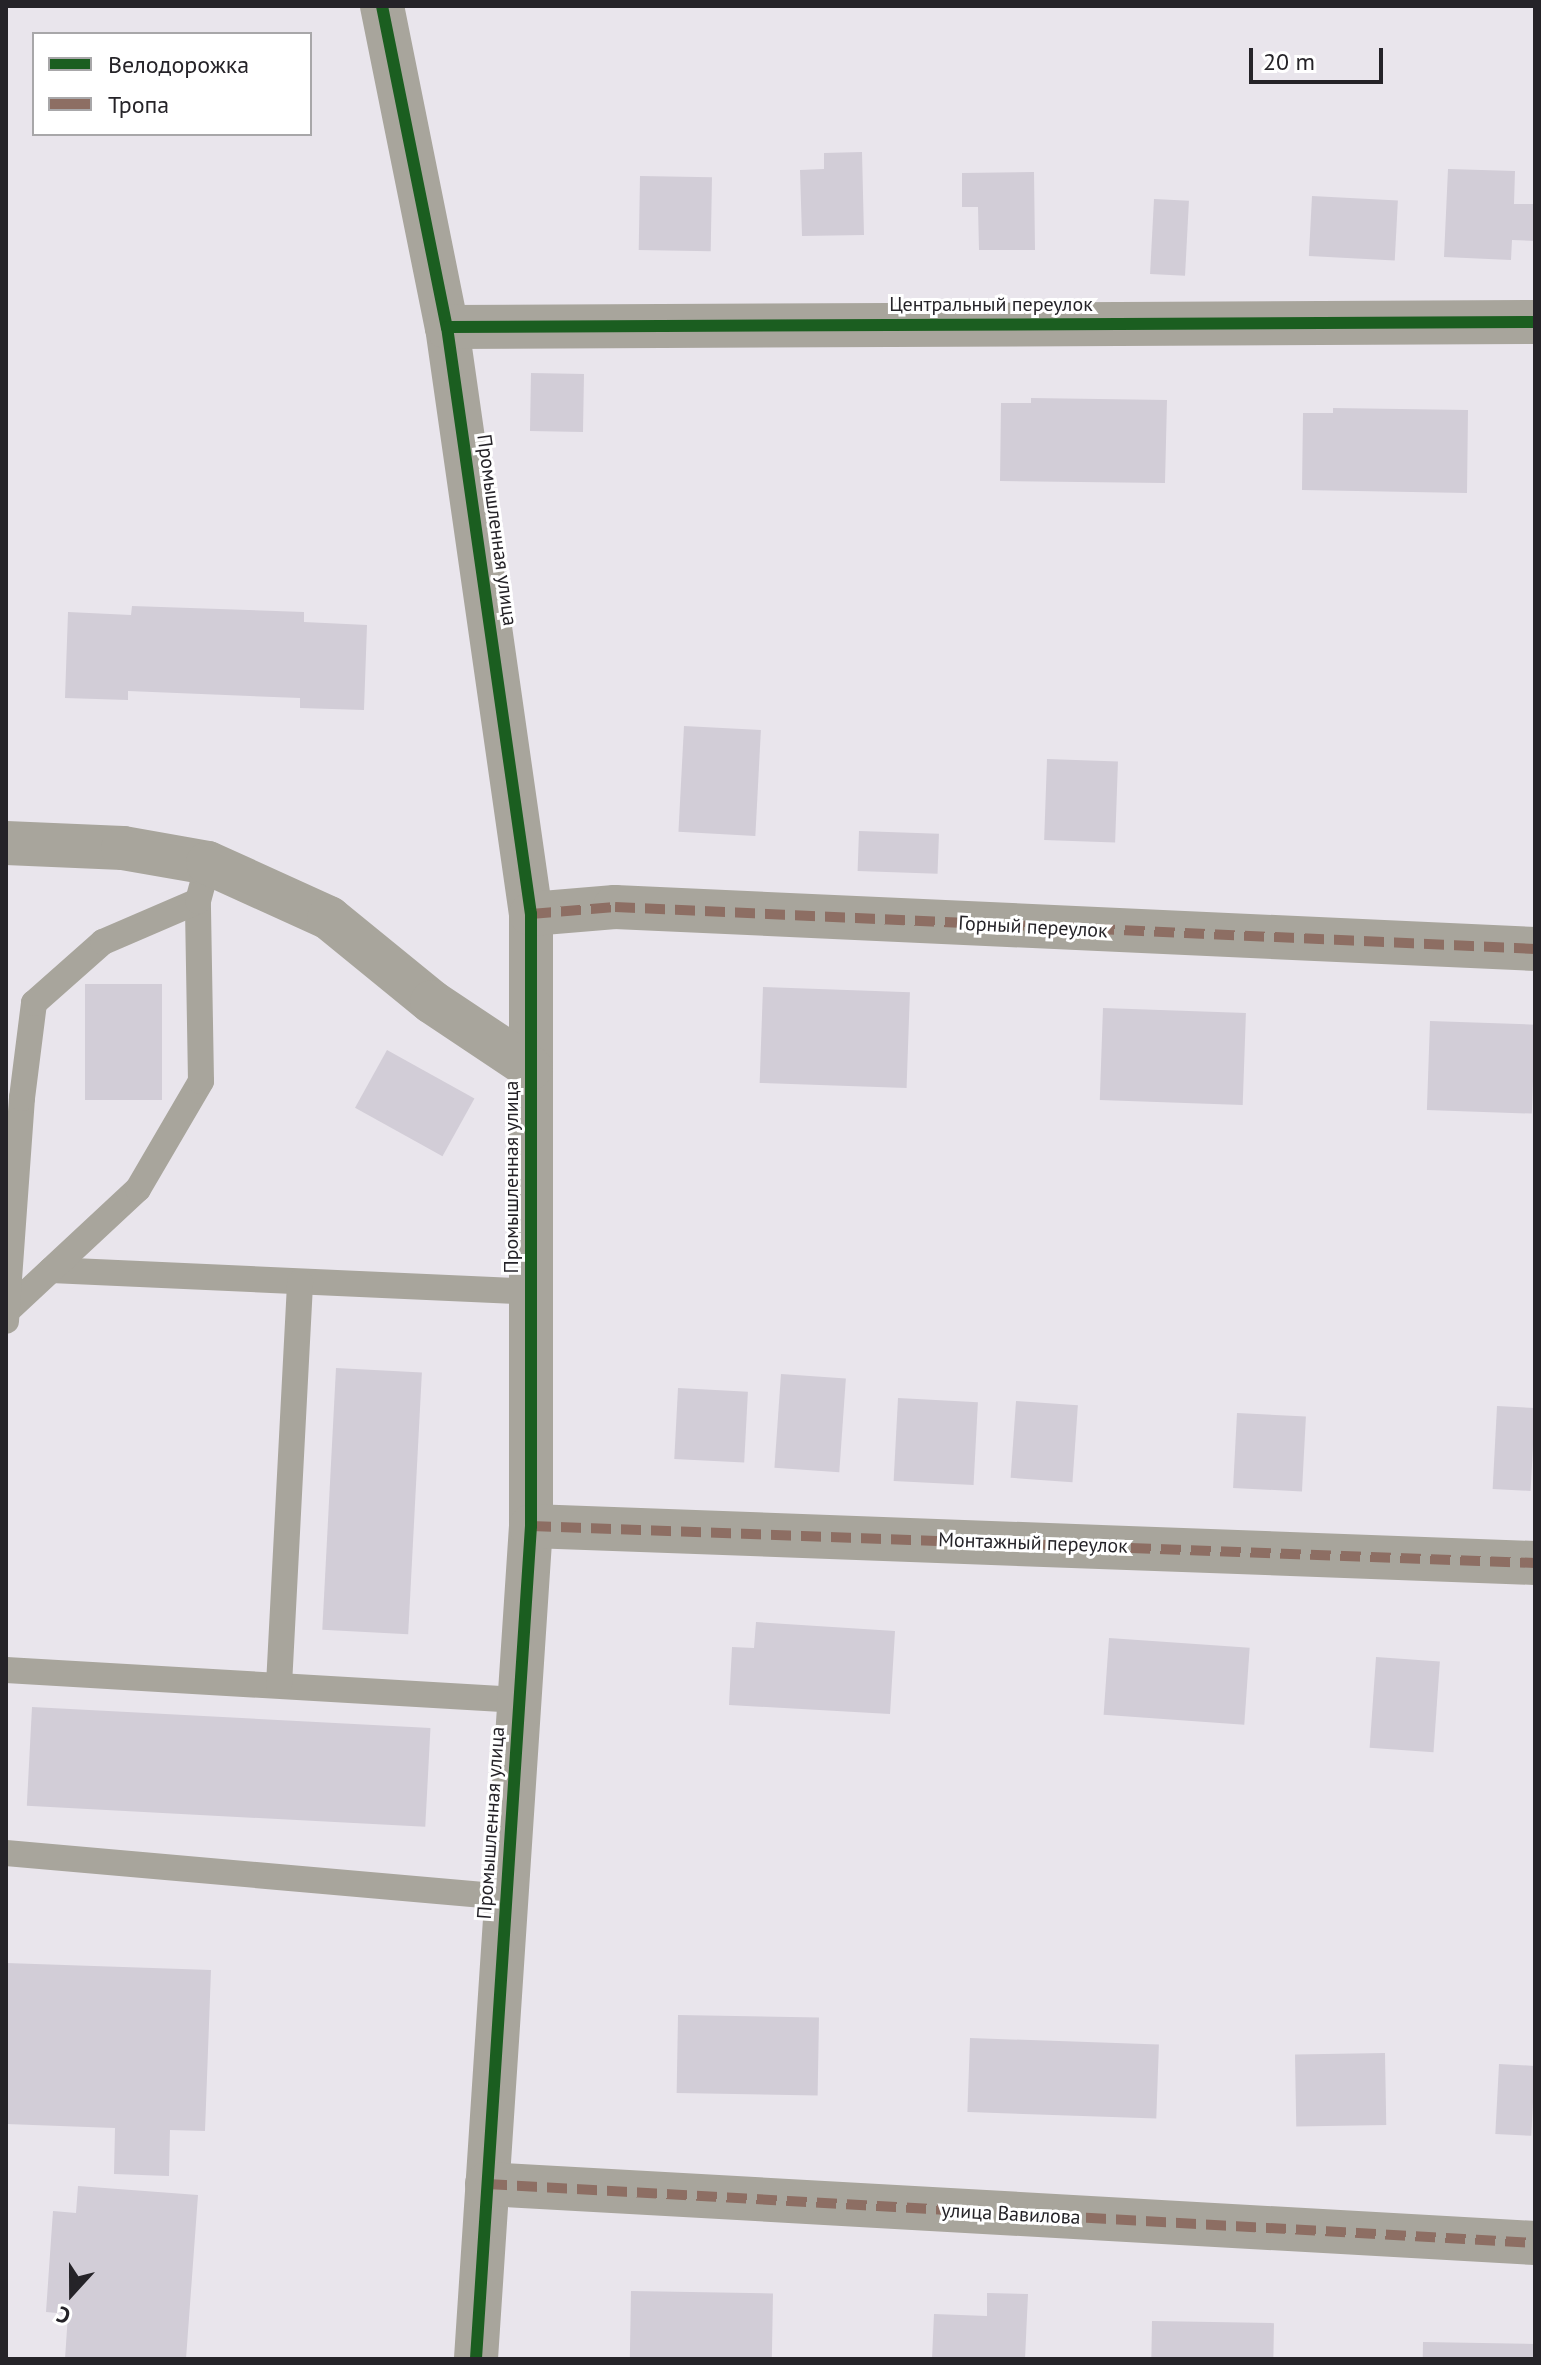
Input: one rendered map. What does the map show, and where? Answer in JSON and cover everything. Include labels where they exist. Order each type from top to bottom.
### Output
[{"type":"street","name":"Промышленная улица","points":[[382,6],[447,327],[531,914],[531,1526],[476,2359]]},
{"type":"street","name":"Центральный переулок","points":[[447,327],[1535,322]]},
{"type":"street","points":[[6,843],[123,848],[203,882],[329,918],[432,1002],[531,1068]]},
{"type":"street","name":"Горный переулок","points":[[531,914],[615,907],[1535,949]]},
{"type":"street","name":"Монтажный переулок","points":[[531,1526],[1535,1563]]},
{"type":"street","name":"улица Вавилова","points":[[487,2184],[1535,2243]]},
{"type":"lane","points":[[7,1311],[138,1189],[201,1081],[203,882]]},
{"type":"lane","points":[[6,1321],[22,1098],[34,1003],[103,942],[203,882]]},
{"type":"lane","points":[[51,1270],[531,1292]]},
{"type":"lane","points":[[279,1685],[300,1283]]},
{"type":"lane","points":[[6,1670],[519,1700]]},
{"type":"lane","points":[[6,1853],[506,1897]]},
{"type":"building","points":[[862,152],[864,235],[802,236],[800,170],[824,169],[824,153]]},
{"type":"building","points":[[1448,169],[1515,171],[1514,204],[1535,204],[1535,241],[1512,240],[1511,260],[1444,257]]},
{"type":"building","points":[[1034,172],[1035,250],[979,250],[978,207],[962,207],[962,173]]},
{"type":"building","points":[[640,176],[712,177],[711,251],[639,250]]},
{"type":"building","points":[[1312,196],[1398,201],[1395,260],[1309,256]]},
{"type":"building","points":[[1154,199],[1189,201],[1185,276],[1150,274]]},
{"type":"building","points":[[531,373],[584,374],[583,432],[530,431]]},
{"type":"building","points":[[1031,398],[1167,400],[1165,483],[1000,481],[1001,403],[1031,403]]},
{"type":"building","points":[[1333,408],[1468,410],[1467,493],[1302,490],[1303,413],[1333,413]]},
{"type":"building","points":[[132,606],[304,612],[304,622],[367,625],[364,710],[300,708],[300,698],[128,691],[128,700],[65,698],[68,612],[131,615]]},
{"type":"building","points":[[684,726],[761,730],[755,836],[678,832]]},
{"type":"building","points":[[1047,759],[1118,761],[1115,842],[1044,840]]},
{"type":"building","points":[[859,831],[939,834],[938,874],[858,871]]},
{"type":"building","points":[[85,984],[162,984],[162,1100],[85,1100]]},
{"type":"building","points":[[763,987],[910,992],[907,1088],[760,1083]]},
{"type":"building","points":[[1103,1008],[1246,1013],[1243,1105],[1100,1100]]},
{"type":"building","points":[[1430,1021],[1535,1025],[1532,1114],[1427,1110]]},
{"type":"building","points":[[387,1050],[474,1098],[442,1156],[355,1108]]},
{"type":"building","points":[[336,1368],[422,1373],[408,1634],[322,1630]]},
{"type":"building","points":[[781,1374],[846,1379],[839,1472],[774,1468]]},
{"type":"building","points":[[678,1388],[748,1392],[744,1463],[674,1459]]},
{"type":"building","points":[[898,1398],[978,1402],[974,1485],[894,1481]]},
{"type":"building","points":[[1016,1401],[1078,1405],[1072,1482],[1011,1478]]},
{"type":"building","points":[[1497,1406],[1535,1408],[1531,1491],[1493,1489]]},
{"type":"building","points":[[1237,1413],[1306,1417],[1302,1492],[1233,1488]]},
{"type":"building","points":[[756,1622],[895,1631],[890,1714],[729,1705],[732,1647],[754,1648]]},
{"type":"building","points":[[1109,1638],[1250,1648],[1244,1725],[1104,1715]]},
{"type":"building","points":[[1376,1657],[1440,1661],[1433,1752],[1370,1748]]},
{"type":"building","points":[[32,1707],[430,1728],[425,1827],[27,1806]]},
{"type":"building","points":[[6,1963],[211,1970],[205,2131],[170,2130],[169,2176],[114,2174],[115,2128],[6,2124]]},
{"type":"building","points":[[678,2015],[819,2017],[818,2095],[677,2093]]},
{"type":"building","points":[[970,2038],[1159,2045],[1156,2119],[967,2112]]},
{"type":"building","points":[[1385,2053],[1386,2125],[1296,2127],[1295,2055]]},
{"type":"building","points":[[1499,2064],[1535,2066],[1531,2136],[1495,2134]]},
{"type":"building","points":[[78,2186],[198,2195],[186,2359],[65,2359],[68,2314],[46,2312],[53,2211],[76,2213]]},
{"type":"building","points":[[631,2291],[773,2293],[772,2359],[630,2359]]},
{"type":"building","points":[[987,2293],[1028,2294],[1025,2359],[932,2359],[934,2314],[987,2316]]},
{"type":"building","points":[[1152,2321],[1274,2323],[1273,2359],[1151,2359]]},
{"type":"building","points":[[1423,2342],[1535,2344],[1535,2359],[1423,2359]]},
{"type":"marked path","points":[[531,914],[615,907],[1535,949]]},
{"type":"marked path","points":[[531,1526],[1535,1563]]},
{"type":"marked path","points":[[487,2184],[1535,2243]]},
{"type":"cycle path","points":[[382,6],[447,327],[531,914],[531,1526],[476,2359]]},
{"type":"cycle path","points":[[447,327],[1535,322]]}]
